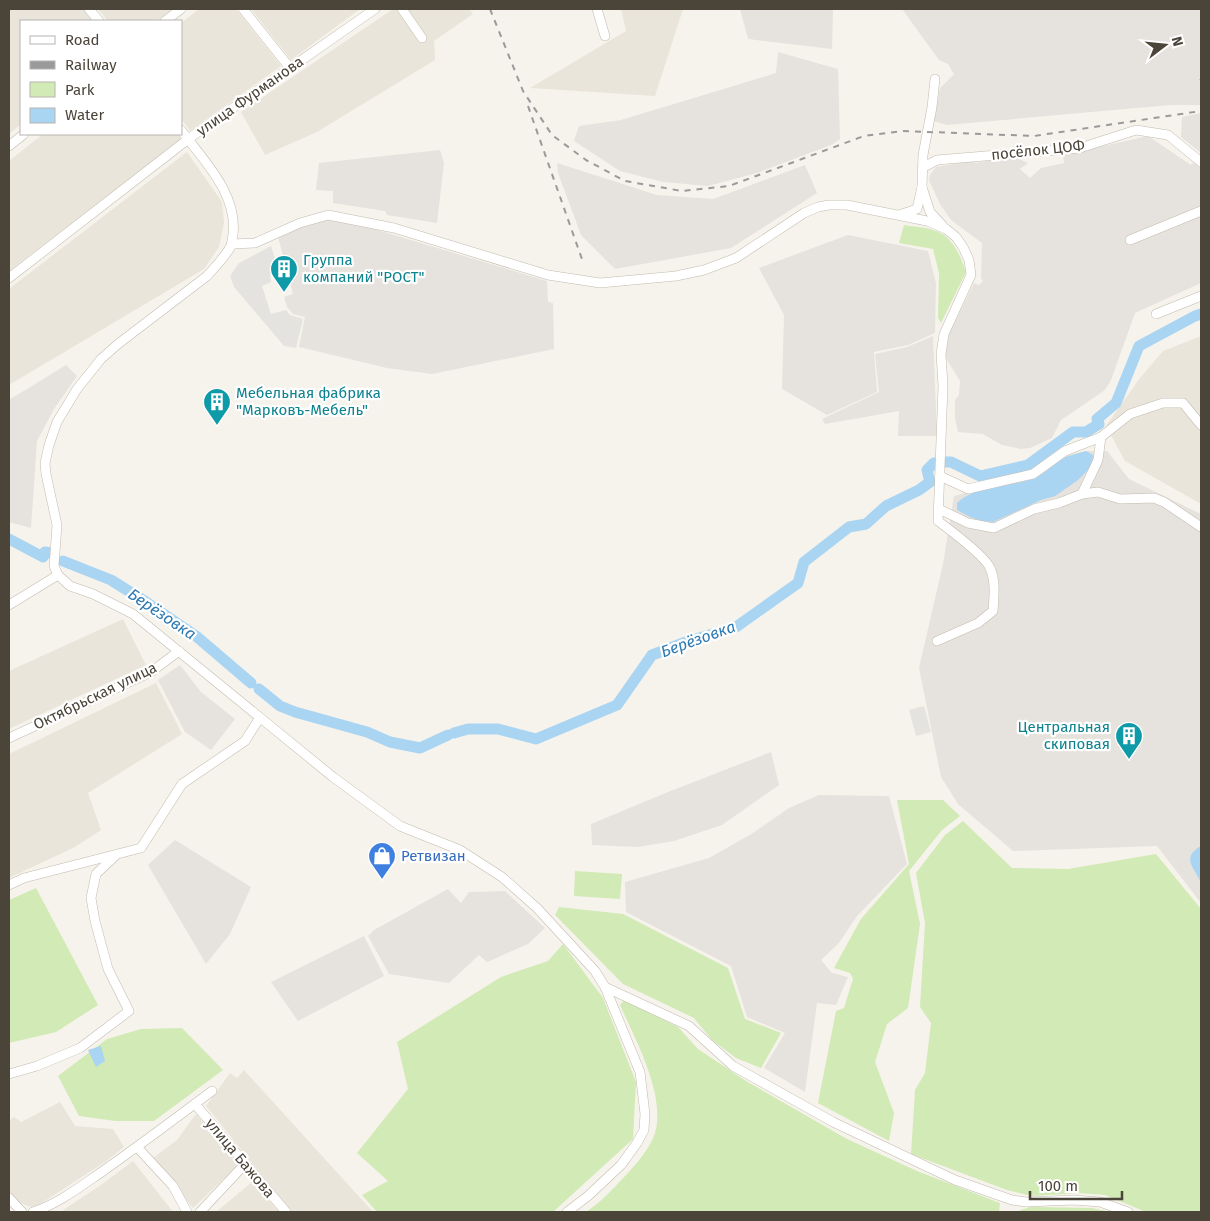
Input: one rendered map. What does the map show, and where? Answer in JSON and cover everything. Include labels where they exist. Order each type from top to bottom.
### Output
[{"type":"street","points":[[89,9],[98,20]]},
{"type":"street","points":[[166,20],[181,9]]},
{"type":"street","points":[[243,9],[290,68]]},
{"type":"street","name":"улица Фурманова","points":[[9,278],[188,140],[375,9]]},
{"type":"street","points":[[402,9],[422,38]]},
{"type":"street","points":[[597,9],[605,36]]},
{"type":"street","points":[[899,215],[917,210],[922,187],[924,155],[932,107],[934,79]]},
{"type":"street","name":"посёлок ЦОФ","points":[[924,167],[937,160],[1080,148],[1136,130],[1168,135],[1201,164]]},
{"type":"street","points":[[182,131],[212,170],[230,202],[234,225],[232,244],[218,264],[206,276],[101,359],[77,389],[58,422],[48,445],[45,463],[57,525],[54,566],[58,575],[70,586],[93,594],[133,614],[333,777],[400,826],[460,850],[502,878],[537,908],[595,971],[606,987],[640,1072],[645,1114],[644,1130],[621,1165],[588,1196],[567,1212]]},
{"type":"street","points":[[9,146],[23,135]]},
{"type":"street","points":[[922,187],[930,212],[956,237],[963,247],[969,260],[970,275],[944,334],[938,521],[966,543],[990,567],[995,591],[993,611],[978,622],[937,641]]},
{"type":"street","points":[[232,244],[255,242],[300,223],[328,215],[394,228],[548,275],[600,282],[676,276],[704,270],[736,258],[804,213],[829,205],[847,205],[899,215],[927,221],[946,229]]},
{"type":"street","points":[[1130,240],[1201,211]]},
{"type":"street","points":[[1156,314],[1201,296]]},
{"type":"street","points":[[940,476],[968,488],[1033,474],[1065,451],[1101,437],[1130,414],[1163,403],[1182,404],[1201,425]]},
{"type":"street","points":[[1082,494],[1098,460],[1101,437]]},
{"type":"street","points":[[938,509],[968,523],[994,528],[1034,509],[1059,503],[1082,494],[1098,492],[1120,500],[1154,498],[1164,502],[1201,527]]},
{"type":"street","points":[[9,605],[58,575]]},
{"type":"street","name":"Октябрьская улица","points":[[9,738],[151,672],[179,651]]},
{"type":"street","points":[[9,885],[24,878],[142,848],[182,784],[246,740],[260,718]]},
{"type":"street","points":[[9,1074],[37,1066],[80,1048],[129,1011],[108,969],[91,898],[96,874],[116,856]]},
{"type":"street","points":[[606,987],[689,1026],[734,1066],[833,1122],[955,1180],[1012,1200],[1026,1202],[1074,1200],[1100,1202],[1128,1212]]},
{"type":"street","points":[[34,1212],[46,1210],[137,1147],[212,1091]]},
{"type":"street","name":"улица Бажова","points":[[195,1104],[286,1212]]},
{"type":"street","points":[[137,1147],[173,1186],[187,1212]]},
{"type":"street","points":[[200,1212],[245,1164]]},
{"type":"street","points":[[9,1198],[22,1212]]},
{"type":"shaded area","points":[[9,9],[84,9],[93,20],[20,20],[20,125],[9,134]]},
{"type":"shaded area","points":[[98,9],[172,9],[158,20],[107,20]]},
{"type":"shaded area","points":[[199,9],[236,9],[281,66],[190,131],[182,119],[182,22]]},
{"type":"shaded area","points":[[251,9],[360,9],[291,60]]},
{"type":"shaded area","points":[[393,9],[469,9],[473,14],[434,41],[435,60],[317,132],[265,155],[241,112]]},
{"type":"shaded area","points":[[621,9],[683,9],[655,96],[530,88],[626,31]]},
{"type":"shaded area","points":[[740,9],[833,9],[832,49],[748,39]]},
{"type":"shaded area","points":[[902,9],[1201,9],[1201,105],[1170,105],[947,125],[934,121],[940,88],[954,74],[948,64],[939,60]]},
{"type":"shaded area","points":[[778,52],[838,69],[840,139],[831,145],[757,173],[708,186],[663,182],[620,171],[574,141],[579,126],[621,120],[776,73]]},
{"type":"shaded area","points":[[1201,113],[1201,153],[1181,137],[1182,117]]},
{"type":"shaded area","points":[[42,135],[178,135],[181,139],[9,271],[9,161]]},
{"type":"shaded area","points":[[1148,136],[1191,165],[1195,161],[1201,166],[1201,283],[1135,313],[1111,380],[1105,390],[1061,420],[1052,438],[1030,448],[1021,449],[1002,445],[983,434],[958,432],[955,419],[955,400],[959,395],[960,381],[944,355],[946,340],[974,283],[979,285],[983,281],[981,278],[982,243],[951,220],[940,204],[929,180],[930,175],[936,167],[971,161],[976,163],[1013,156],[1028,163],[1020,169],[1030,178],[1041,168],[1064,163],[1063,155]]},
{"type":"shaded area","points":[[440,150],[444,163],[437,223],[387,215],[385,211],[333,203],[333,191],[316,190],[319,163]]},
{"type":"shaded area","points":[[187,152],[222,202],[224,223],[219,247],[204,269],[9,385],[9,289]]},
{"type":"shaded area","points":[[557,163],[657,195],[713,199],[805,165],[817,193],[731,248],[615,269],[581,235],[558,173]]},
{"type":"shaded area","points":[[327,220],[361,225],[547,281],[548,302],[553,303],[554,349],[432,374],[387,368],[299,347],[305,317],[293,314],[287,307],[284,297],[293,294],[278,237],[304,225]]},
{"type":"shaded area","points":[[848,235],[928,251],[936,283],[935,333],[908,345],[874,352],[877,392],[827,415],[782,389],[784,315],[759,268]]},
{"type":"shaded area","points":[[271,246],[279,271],[270,275],[271,282],[262,286],[271,314],[286,310],[290,315],[303,319],[296,348],[284,346],[234,287],[230,276],[239,263]]},
{"type":"shaded area","points":[[933,336],[937,436],[898,436],[899,411],[825,424],[822,419],[879,392],[875,354],[907,347]]},
{"type":"shaded area","points":[[1201,336],[1201,504],[1125,461],[1106,426],[1140,378],[1163,351]]},
{"type":"shaded area","points":[[66,365],[77,376],[54,409],[37,441],[31,528],[9,522],[9,400]]},
{"type":"shaded area","points":[[1086,451],[1107,451],[1129,479],[1201,514],[1201,903],[1157,846],[1013,851],[958,804],[941,777],[919,668],[943,564],[954,496],[1019,478],[1058,458]]},
{"type":"shaded area","points":[[123,619],[146,665],[9,729],[9,671]]},
{"type":"shaded area","points":[[180,665],[201,692],[235,719],[211,750],[185,732],[158,680]]},
{"type":"shaded area","points":[[156,683],[182,734],[88,793],[101,830],[75,847],[9,878],[9,754]]},
{"type":"shaded area","points":[[924,706],[931,732],[916,736],[909,710]]},
{"type":"shaded area","points":[[771,752],[779,785],[722,825],[674,841],[638,847],[592,845],[591,824]]},
{"type":"shaded area","points":[[819,795],[889,796],[907,864],[857,916],[839,943],[821,960],[832,973],[848,977],[836,1005],[817,1003],[805,1092],[764,1068],[785,1033],[747,1017],[731,966],[626,912],[625,882],[709,858],[753,833],[789,808]]},
{"type":"shaded area","points":[[175,840],[251,887],[230,934],[206,964],[148,865]]},
{"type":"shaded area","points":[[448,889],[461,903],[469,892],[505,891],[545,928],[528,944],[487,962],[479,955],[449,983],[389,974],[368,936],[374,930]]},
{"type":"shaded area","points":[[364,936],[384,976],[298,1021],[271,982]]},
{"type":"shaded area","points":[[244,1070],[373,1212],[292,1212],[206,1106],[230,1073],[237,1078]]},
{"type":"shaded area","points":[[60,1102],[75,1126],[113,1129],[124,1147],[105,1162],[34,1208],[15,1201],[9,1195],[9,1121],[14,1117],[21,1122]]},
{"type":"shaded area","points":[[196,1114],[238,1165],[193,1208],[153,1158],[177,1140]]},
{"type":"shaded area","points":[[133,1161],[173,1212],[65,1212],[63,1210],[101,1185]]},
{"type":"shaded area","points":[[252,1182],[279,1212],[216,1212]]},
{"type":"green space","points":[[904,225],[929,229],[942,234],[956,248],[964,266],[966,272],[941,323],[938,318],[939,273],[933,249],[899,243]]},
{"type":"green space","points":[[897,800],[943,800],[960,816],[942,830],[909,871],[920,924],[908,1008],[887,1024],[875,1062],[894,1113],[889,1141],[818,1103],[836,1011],[844,1008],[853,979],[850,973],[834,968],[861,919],[909,864]]},
{"type":"green space","points":[[963,821],[1012,868],[1068,869],[1156,854],[1201,909],[1201,1212],[1146,1212],[1105,1195],[1079,1193],[1032,1196],[1007,1190],[911,1154],[915,1090],[925,1073],[931,1023],[920,1007],[925,923],[916,873],[945,835]]},
{"type":"green space","points":[[575,871],[622,874],[620,899],[574,896]]},
{"type":"green space","points":[[36,888],[98,1005],[56,1032],[9,1043],[9,900]]},
{"type":"green space","points":[[559,907],[623,914],[728,968],[745,1019],[781,1033],[761,1068],[736,1058],[712,1040],[694,1018],[623,984],[555,915]]},
{"type":"green space","points":[[563,944],[603,998],[636,1082],[633,1139],[553,1212],[377,1212],[362,1195],[388,1181],[357,1153],[408,1089],[397,1042],[501,977],[548,961]]},
{"type":"green space","points":[[624,1000],[678,1027],[698,1049],[746,1081],[847,1139],[917,1171],[1000,1203],[999,1212],[586,1212],[611,1190],[641,1157],[654,1136],[657,1121],[657,1104],[648,1069],[620,1005]]},
{"type":"green space","points":[[182,1028],[223,1070],[154,1121],[115,1121],[79,1116],[58,1076],[107,1039],[141,1029]]},
{"type":"green space","points":[[1030,1207],[1092,1208],[1110,1212],[1015,1212]]},
{"type":"water","points":[[1086,451],[1093,455],[1092,465],[1078,480],[1055,496],[1041,500],[993,522],[970,517],[957,510],[957,503],[975,492],[1034,478],[1063,458]]},
{"type":"water","points":[[1201,846],[1201,883],[1190,859],[1195,850]]},
{"type":"water","points":[[101,1046],[105,1061],[96,1067],[88,1050]]},
{"type":"waterway","name":"Берёзовка","points":[[946,462],[951,462],[980,476],[1028,465],[1073,432],[1086,432],[1099,424],[1097,419],[1116,403],[1139,346],[1201,314]]},
{"type":"waterway","name":"Берёзовка","points":[[454,733],[468,729],[498,729],[536,739],[617,705],[652,655],[686,642],[736,627],[798,583],[804,562],[849,527],[866,524],[886,506],[919,490],[930,482],[927,470],[934,463]]},
{"type":"waterway","name":"Берёзовка","points":[[9,539],[43,557],[45,552],[50,553]]},
{"type":"waterway","name":"Берёзовка","points":[[63,561],[111,580],[146,602],[196,636],[251,683]]},
{"type":"waterway","name":"Берёзовка","points":[[259,689],[280,706],[367,732],[390,742],[420,748],[448,735]]},
{"type":"railway","points":[[490,9],[523,91],[552,135],[586,160],[625,181],[682,191],[729,186],[864,136],[903,131],[1034,136],[1201,111]]},
{"type":"railway","points":[[528,106],[583,262]]},
{"type":"place","name":"Группа компаний \"РОСТ\"","points":[[284,293]]},
{"type":"place","name":"Мебельная фабрика \"Марковъ-Мебель\"","points":[[217,426]]},
{"type":"place","name":"Центральная скиповая","points":[[1129,760]]},
{"type":"place","name":"Ретвизан","points":[[382,880]]}]
